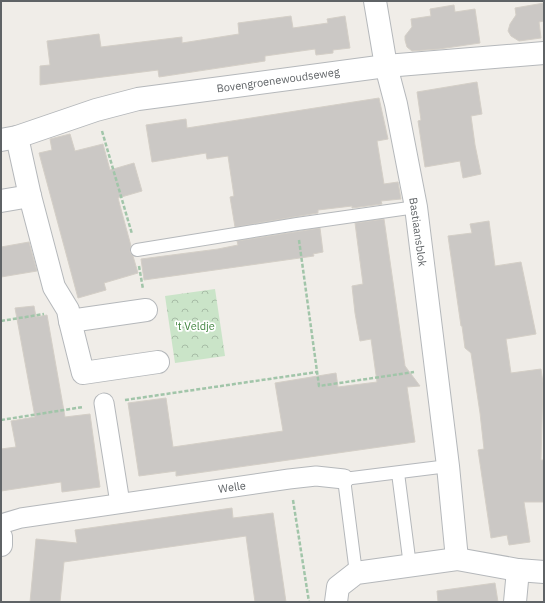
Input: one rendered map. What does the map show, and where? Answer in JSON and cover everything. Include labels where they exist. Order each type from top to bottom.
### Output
[{"type":"street","name":"Bastiaansblok","points":[[375,1],[386,66],[396,104],[416,207],[448,466],[457,559]]},
{"type":"street","name":"Bovengroenewoudseweg","points":[[158,362],[83,373],[69,315],[54,287],[30,196],[9,139],[96,110],[138,99],[386,66],[544,53]]},
{"type":"street","points":[[1,201],[30,196]]},
{"type":"street","points":[[69,315],[146,310]]},
{"type":"street","points":[[104,403],[120,502]]},
{"type":"street","name":"Welle","points":[[1,524],[21,518],[120,502],[289,479],[316,476],[344,479]]},
{"type":"street","points":[[1,537],[1,545]]},
{"type":"street","points":[[336,602],[338,587],[356,573],[457,559],[518,570],[544,572]]},
{"type":"street","points":[[515,602],[518,570]]},
{"type":"lane","points":[[137,250],[297,224],[416,207]]},
{"type":"lane","points":[[356,573],[344,479],[448,466]]},
{"type":"lane","points":[[398,472],[410,566]]},
{"type":"path","points":[[96,110],[137,250],[146,310]]},
{"type":"path","points":[[297,224],[319,386],[436,368]]},
{"type":"path","points":[[1,321],[69,315]]},
{"type":"path","points":[[1,420],[104,403],[317,372]]},
{"type":"path","points":[[289,479],[309,602]]},
{"type":"green space","name":"'t Veldje","points":[[215,289],[225,356],[175,363],[165,296]]},
{"type":"building","points":[[544,3],[544,21],[539,22],[541,38],[519,41],[511,36],[508,31],[510,24],[516,15],[515,8]]},
{"type":"building","points":[[454,5],[455,12],[475,9],[480,43],[412,51],[407,47],[405,36],[412,27],[411,19],[431,16],[430,9]]},
{"type":"building","points":[[291,16],[293,28],[328,23],[327,19],[345,16],[350,48],[333,50],[333,53],[316,55],[315,49],[265,56],[265,61],[159,77],[158,70],[40,85],[40,66],[50,65],[47,41],[99,34],[101,47],[182,37],[182,43],[239,34],[238,23]]},
{"type":"building","points":[[477,82],[482,114],[471,116],[481,174],[463,178],[460,161],[425,167],[418,121],[421,120],[417,92]]},
{"type":"building","points":[[379,98],[388,139],[377,141],[384,184],[398,182],[401,199],[381,201],[382,204],[352,208],[352,206],[318,210],[318,213],[235,227],[230,197],[234,196],[228,156],[207,159],[206,153],[152,162],[146,125],[186,119],[187,128]]},
{"type":"building","points":[[70,134],[75,151],[103,144],[110,170],[134,163],[142,191],[118,198],[131,246],[130,252],[133,256],[138,273],[104,283],[106,290],[78,298],[39,153],[52,150],[50,139]]},
{"type":"building","points":[[384,219],[405,366],[420,386],[407,387],[415,442],[176,476],[176,471],[139,476],[128,403],[166,398],[173,447],[283,431],[275,383],[336,373],[338,387],[377,382],[371,339],[360,341],[352,286],[363,284],[355,223]]},
{"type":"building","points":[[489,221],[495,266],[521,262],[536,334],[506,339],[511,373],[541,369],[543,383],[541,460],[544,460],[544,502],[524,502],[530,542],[509,545],[507,535],[491,538],[478,450],[484,449],[480,413],[471,353],[465,348],[461,326],[448,236],[472,233],[470,224]]},
{"type":"building","points":[[320,228],[323,252],[313,254],[314,256],[144,280],[141,259],[218,249],[238,245],[237,241]]},
{"type":"building","points":[[29,242],[37,271],[1,277],[1,247]]},
{"type":"building","points":[[34,306],[36,317],[47,315],[65,417],[90,414],[100,487],[62,492],[61,482],[1,491],[1,449],[16,447],[11,421],[35,417],[15,308]]},
{"type":"building","points":[[232,508],[233,518],[273,513],[286,602],[255,602],[246,536],[64,562],[60,602],[30,602],[36,539],[77,543],[75,530]]},
{"type":"building","points":[[495,583],[498,602],[438,602],[437,591]]}]
